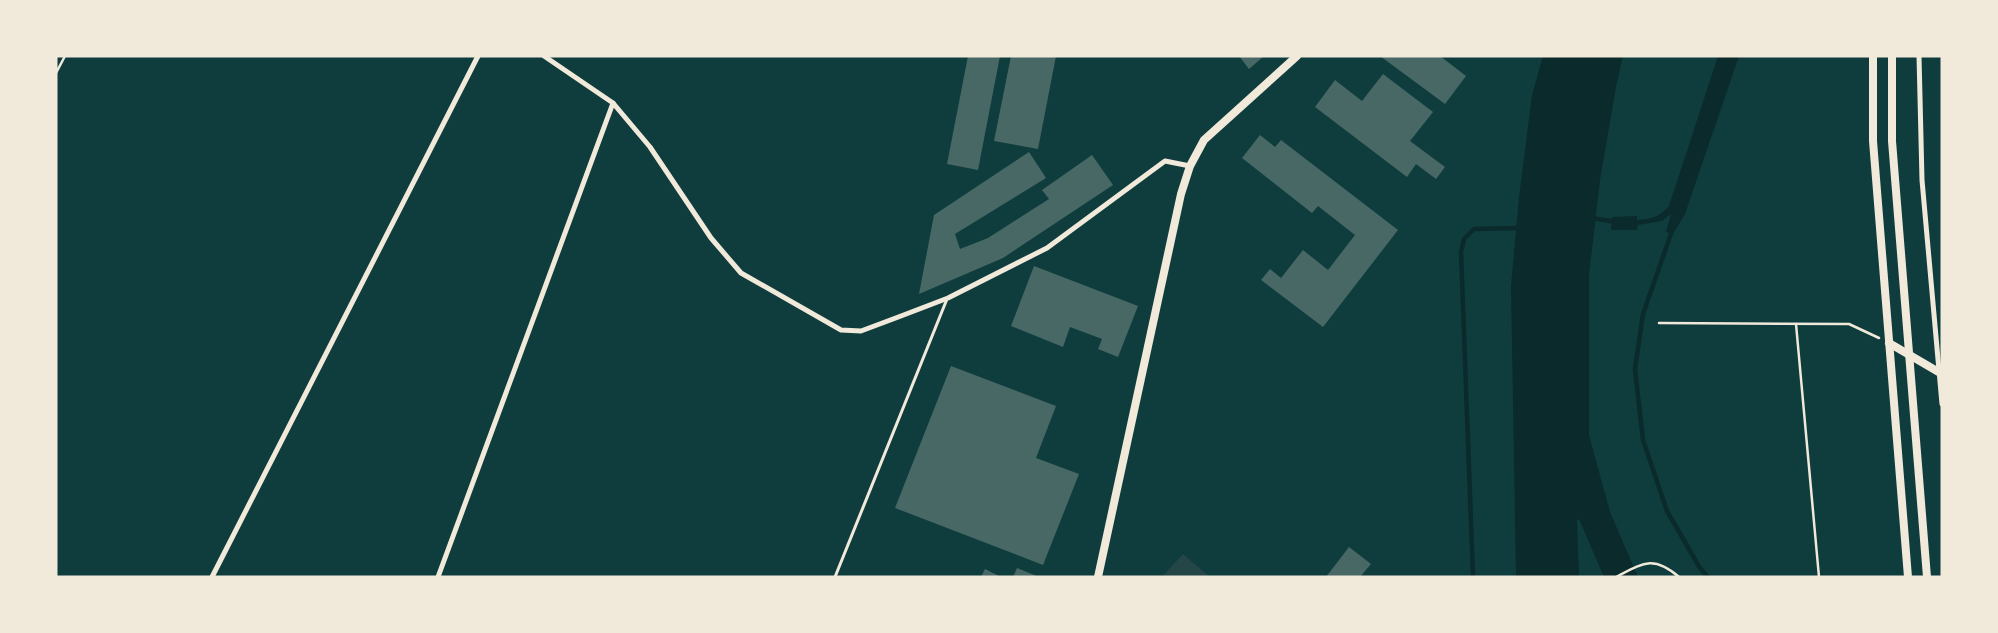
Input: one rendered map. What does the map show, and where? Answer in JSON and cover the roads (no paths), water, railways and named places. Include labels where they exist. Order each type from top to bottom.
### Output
[{"type":"street","points":[[212,577],[478,56]]},
{"type":"street","points":[[544,56],[613,103],[650,147],[711,238],[741,273],[840,330],[861,331],[948,298],[1047,248],[1165,161],[1190,166]]},
{"type":"street","points":[[1098,577],[1182,194],[1190,166],[1204,140],[1297,56]]},
{"type":"street","points":[[1873,56],[1874,141],[1908,577]]},
{"type":"street","points":[[1892,56],[1892,142],[1927,577]]},
{"type":"street","points":[[1919,56],[1919,137],[1942,404]]},
{"type":"street","points":[[438,577],[613,103]]},
{"type":"street","points":[[1889,344],[1940,373]]},
{"type":"lane","points":[[835,577],[948,298]]},
{"type":"waterway","points":[[1591,218],[1616,222]]},
{"type":"waterway","points":[[1473,577],[1461,252],[1464,239],[1474,229],[1520,228]]},
{"type":"waterway","points":[[1673,228],[1643,314],[1635,369],[1643,440],[1667,511],[1700,568],[1708,577]]}]
